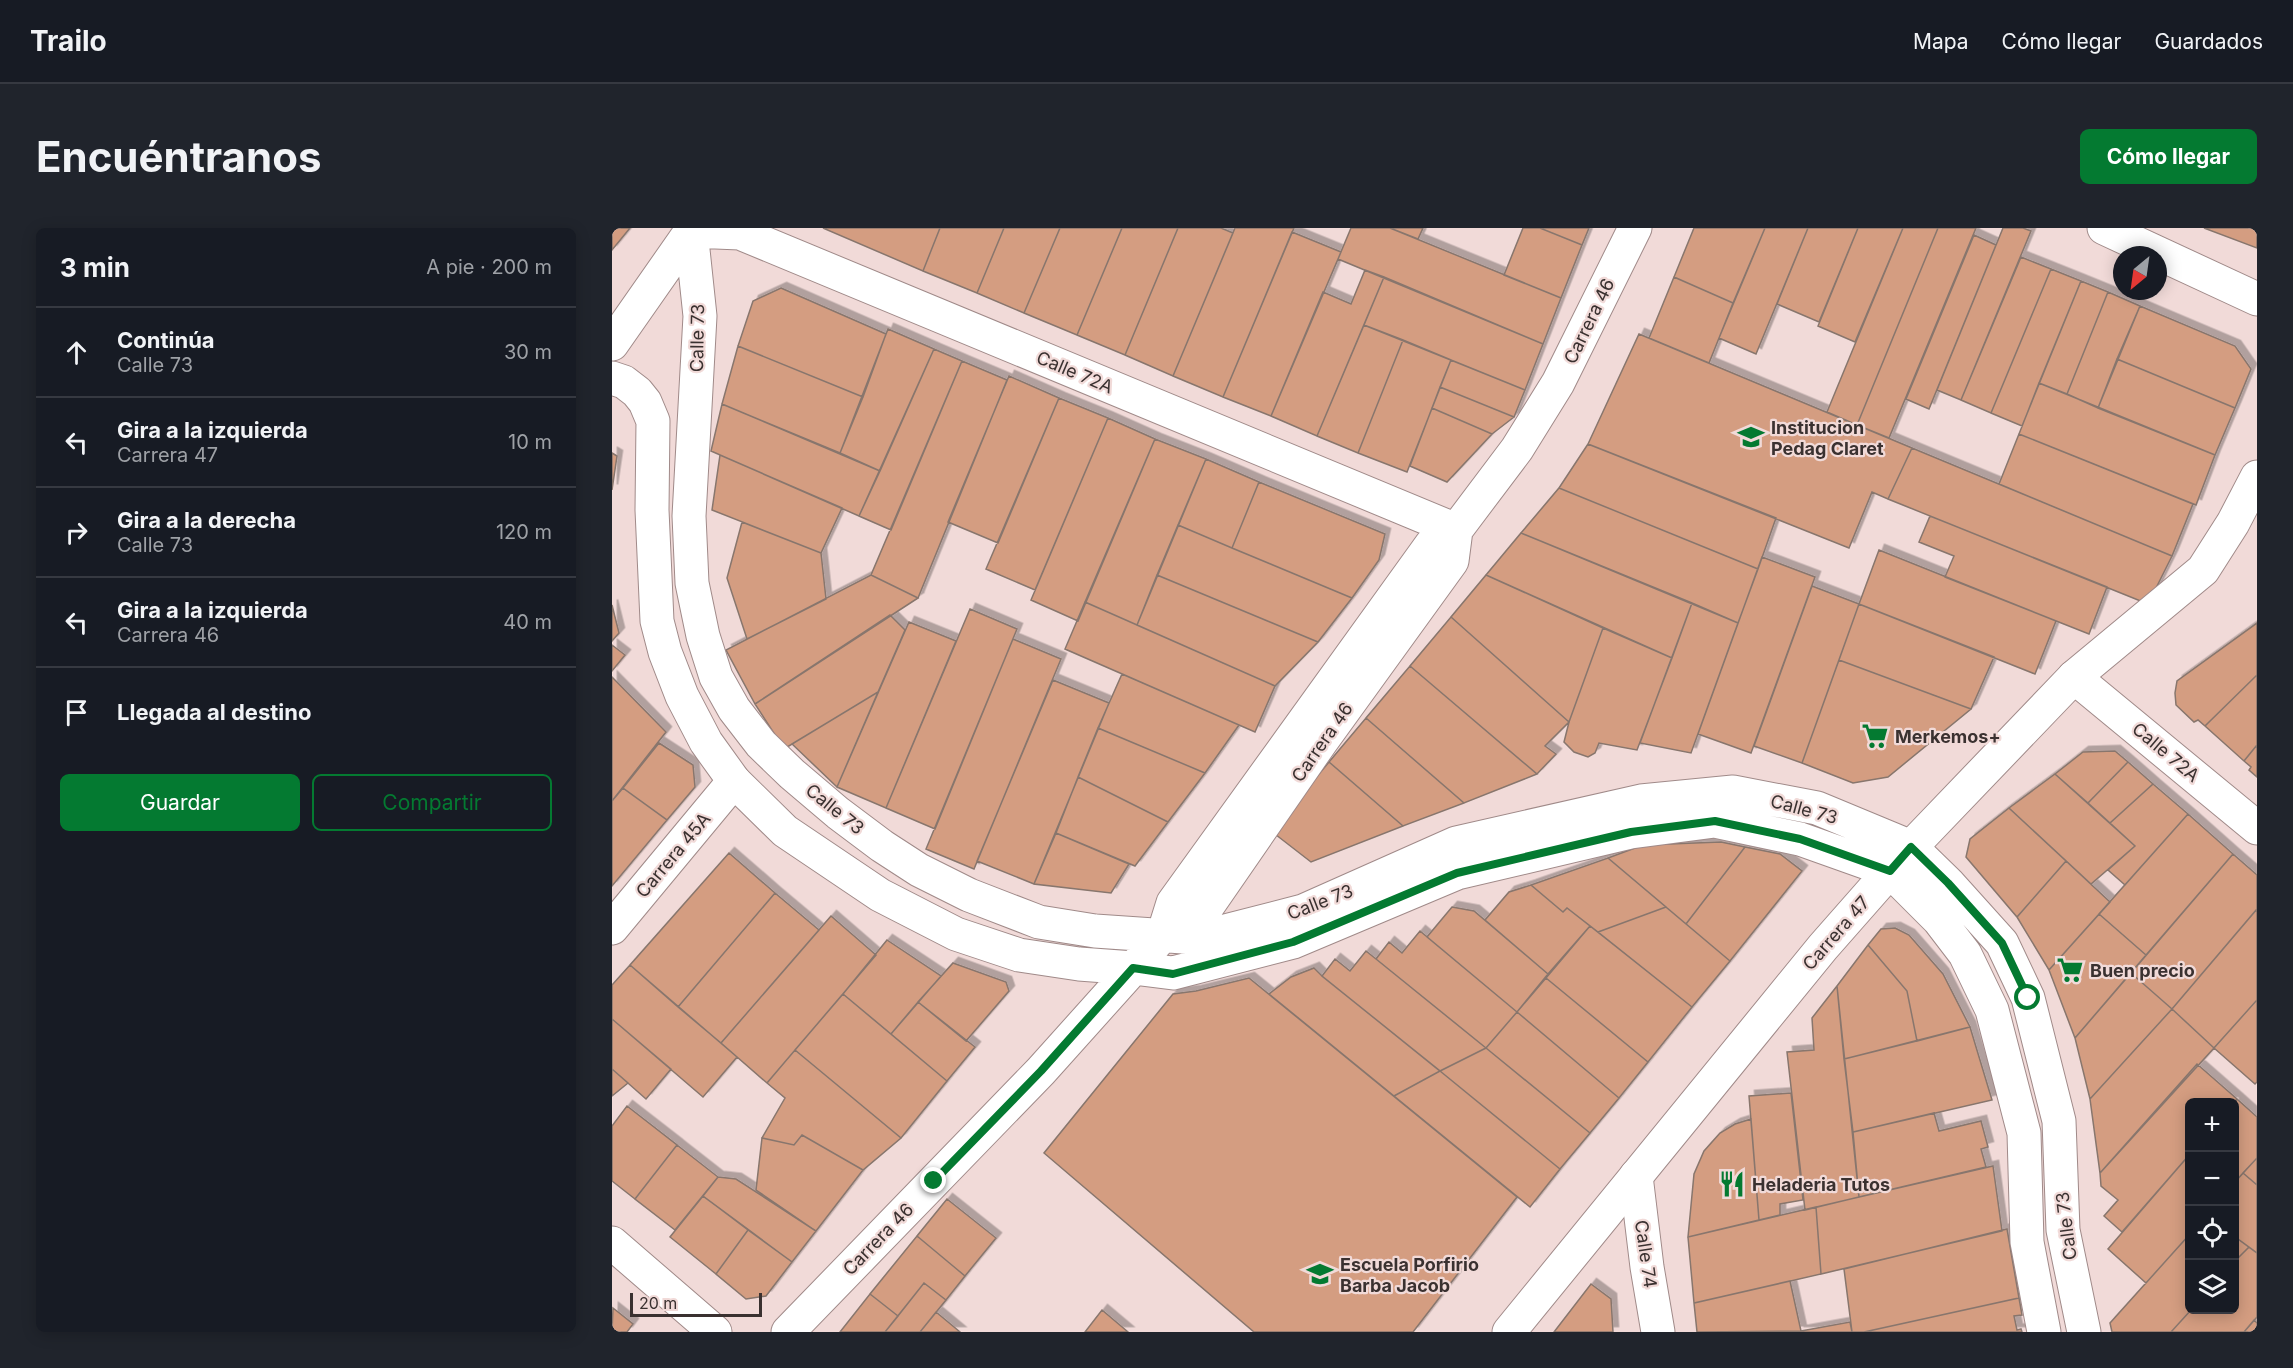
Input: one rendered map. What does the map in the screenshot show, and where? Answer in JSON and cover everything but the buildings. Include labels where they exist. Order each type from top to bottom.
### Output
[{"type":"street","name":"Carrera 46","points":[[788,1332],[1041,1071],[1163,935],[1173,903],[1431,545],[1456,530],[1517,449],[1558,383],[1635,228]]},
{"type":"street","points":[[2104,228],[2257,299]]},
{"type":"street","name":"Calle 72A","points":[[691,231],[740,233],[1456,530]]},
{"type":"street","points":[[612,344],[691,231]]},
{"type":"street","name":"Calle 73","points":[[691,231],[700,316],[690,463],[689,516],[692,583],[703,636],[713,666],[734,709],[761,744],[838,813],[882,846],[920,870],[969,896],[1039,922],[1095,931],[1198,938],[1303,911],[1456,843],[1641,801],[1733,792],[1817,808],[1911,847],[1948,883],[2002,943],[2028,998],[2059,1121],[2063,1230],[2084,1332]]},
{"type":"street","name":"Calle 73","points":[[612,378],[624,382],[637,392],[645,402],[653,421],[652,510],[657,621],[665,652],[682,696],[706,742],[734,782],[785,831],[870,889],[956,934],[1019,955],[1173,974],[1293,942],[1457,873],[1631,832],[1715,821],[1800,839],[1890,871],[1939,920],[1965,954],[1992,1010],[2024,1133],[2027,1242],[2044,1332]]},
{"type":"street","points":[[654,465],[690,463]]},
{"type":"street","name":"Carrera 47","points":[[1509,1332],[1823,947],[1911,847],[2074,677],[2203,570],[2233,523],[2257,477]]},
{"type":"street","name":"Calle 72A","points":[[2074,677],[2257,828]]},
{"type":"street","name":"Carrera 45A","points":[[612,928],[734,782]]},
{"type":"street","points":[[901,906],[920,870]]},
{"type":"street","name":"Calle 74","points":[[1636,1176],[1647,1267],[1658,1332]]},
{"type":"street","points":[[612,1243],[716,1332]]},
{"type":"place","name":"Institucion Pedag Claret","points":[[1751,437]]},
{"type":"place","name":"Merkemos+","points":[[1875,736]]},
{"type":"place","name":"Buen precio","points":[[2070,970]]},
{"type":"place","name":"Heladeria Tutos","points":[[1732,1184]]},
{"type":"place","name":"Escuela Porfirio Barba Jacob","points":[[1320,1274]]},
{"type":"route","points":[[934,1181],[1041,1071],[1133,968],[1173,974],[1293,942],[1457,873],[1631,832],[1715,821],[1800,839],[1890,871],[1911,847],[1948,883],[2002,943],[2028,998]]}]
